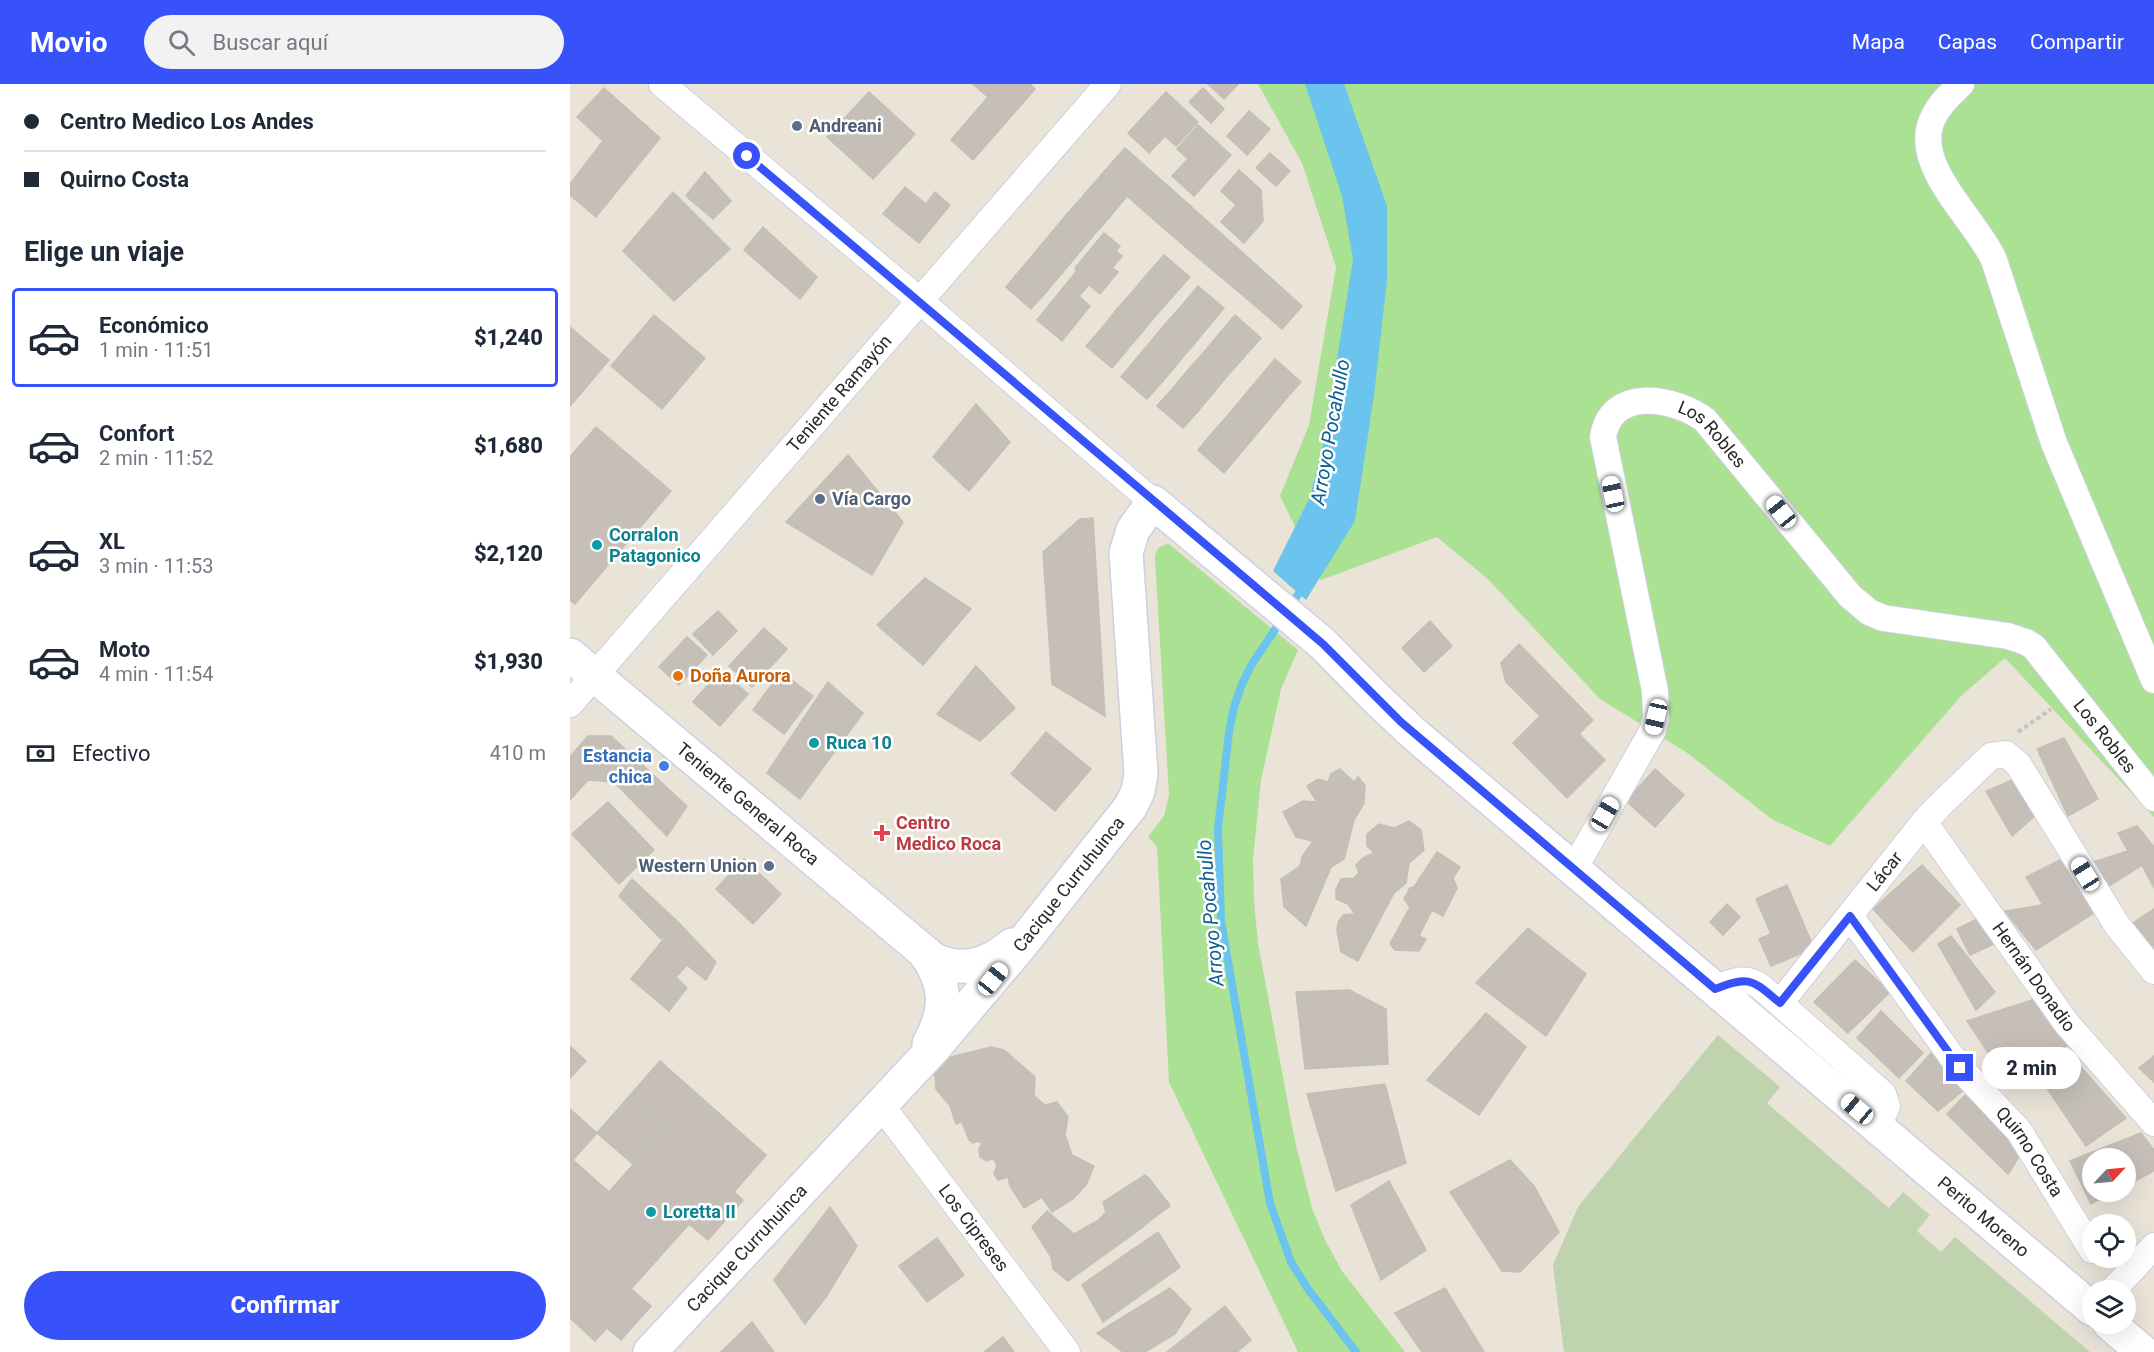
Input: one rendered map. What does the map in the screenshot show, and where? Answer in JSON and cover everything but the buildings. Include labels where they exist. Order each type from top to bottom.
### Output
[{"type":"main road","name":"Perito Moreno","points":[[1153,502],[1311,634],[1401,722],[1875,1124],[2085,1280]]},
{"type":"main road","name":"Cacique Curruhuinca","points":[[650,1352],[917,1067],[1035,927],[1126,813],[1138,791],[1141,766],[1125,561],[1127,545],[1133,530],[1153,502]]},
{"type":"main road","name":"Teniente General Roca","points":[[570,655],[925,953],[944,964],[976,966],[996,958],[1035,927]]},
{"type":"main road","name":"Teniente General Roca","points":[[917,1067],[939,1023],[943,1002],[937,971],[925,953]]},
{"type":"main road","points":[[2122,1334],[2143,1352]]},
{"type":"street","name":"Perito Moreno","points":[[662,84],[919,300],[1153,502]]},
{"type":"street","name":"Teniente Ramayón","points":[[570,705],[1108,84]]},
{"type":"street","points":[[1961,84],[1939,107],[1933,117],[1928,137],[1931,159],[1941,180],[1980,234],[1994,260],[2051,435],[2154,680]]},
{"type":"street","name":"Los Robles","points":[[1574,869],[1647,741],[1656,717],[1655,692],[1603,437],[1604,427],[1614,411],[1632,402],[1651,401],[1677,406],[1705,420],[1850,596],[1869,612],[1883,618],[2008,636],[2025,642],[2041,654],[2154,798]]},
{"type":"street","points":[[2001,754],[2011,756],[2018,764],[2117,925],[2154,971]]},
{"type":"street","name":"Lácar","points":[[1780,1003],[1924,822],[1987,760],[2001,754]]},
{"type":"street","name":"Hernán Donadio","points":[[1924,822],[2067,1024],[2154,1123]]},
{"type":"street","name":"Quirno Costa","points":[[1850,916],[1960,1068],[2019,1131],[2082,1234]]},
{"type":"street","points":[[1715,989],[1737,981],[1749,981],[1761,987],[1780,1003],[1883,1094],[1887,1106],[1875,1124]]},
{"type":"street","name":"Los Cipreses","points":[[881,1105],[1067,1352]]},
{"type":"street","points":[[2122,1280],[2154,1246]]},
{"type":"path","points":[[2001,754],[2009,739],[2015,734],[2073,695]]},
{"type":"green space","points":[[1258,84],[2154,84],[2154,817],[2005,658],[1963,694],[1830,846],[1773,820],[1686,752],[1600,699],[1488,579],[1437,537],[1321,580],[1280,496],[1309,425],[1336,267],[1302,163]]},
{"type":"green space","points":[[1169,544],[1298,650],[1281,689],[1261,780],[1253,859],[1258,943],[1295,1141],[1312,1208],[1325,1240],[1342,1271],[1405,1352],[1298,1352],[1169,1082],[1157,847],[1148,837],[1164,816],[1169,795],[1155,559],[1159,548]]},
{"type":"green space","points":[[1718,1035],[1780,1087],[1767,1103],[1889,1208],[1903,1192],[1930,1215],[1917,1231],[1941,1252],[1955,1237],[2090,1352],[1564,1352],[1553,1265],[1578,1207]]},
{"type":"water","points":[[1305,84],[1344,84],[1387,206],[1387,280],[1374,395],[1355,521],[1306,600],[1273,571],[1310,497],[1324,441],[1353,259],[1342,196]]},
{"type":"waterway","name":"Arroyo Pocahullo","points":[[1289,608],[1305,584]]},
{"type":"waterway","name":"Arroyo Pocahullo","points":[[1282,619],[1252,664],[1234,707],[1218,829],[1221,921],[1270,1203],[1291,1262],[1308,1289],[1356,1352]]},
{"type":"place","name":"Andreani","points":[[797,126]]},
{"type":"place","name":"Vía Cargo","points":[[820,499]]},
{"type":"place","name":"Corralon Patagonico","points":[[597,545]]},
{"type":"place","name":"Doña Aurora","points":[[678,676]]},
{"type":"place","name":"Ruca 10","points":[[814,743]]},
{"type":"place","name":"Estancia chica","points":[[664,766]]},
{"type":"place","name":"Centro Medico Roca","points":[[882,833]]},
{"type":"place","name":"Western Union","points":[[769,866]]},
{"type":"place","name":"Loretta II","points":[[651,1212]]},
{"type":"route","points":[[747,156],[1323,644],[1401,722],[1715,989],[1737,981],[1749,981],[1761,987],[1780,1003],[1850,916],[1960,1068]]}]
